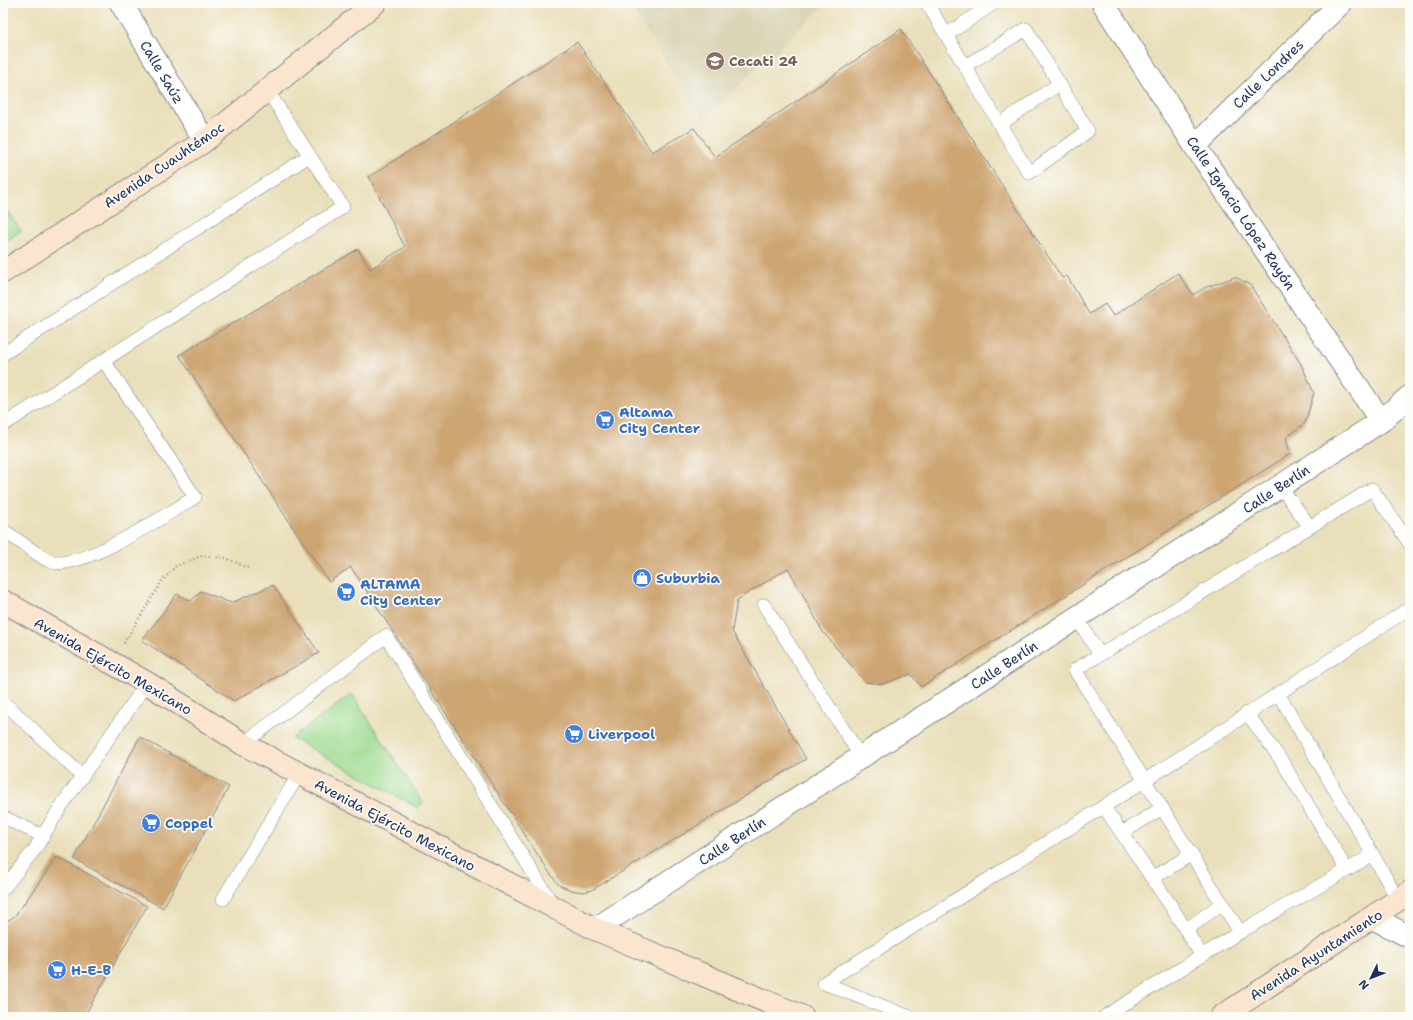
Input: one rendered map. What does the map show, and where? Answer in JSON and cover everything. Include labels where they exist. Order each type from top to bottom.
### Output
[{"type":"main road","name":"Avenida Cuauhtémoc","points":[[3,272],[204,140],[375,3]]},
{"type":"main road","name":"Avenida Ejército Mexicano","points":[[3,601],[147,683],[243,744],[556,910],[595,929],[803,1017]]},
{"type":"main road","name":"Avenida Ayuntamiento","points":[[1221,1017],[1373,918],[1404,896]]},
{"type":"street","name":"Calle Saúz","points":[[120,3],[204,140]]},
{"type":"street","name":"Calle Ignacio López Rayón","points":[[1103,3],[1195,146],[1382,421]]},
{"type":"street","name":"Calle Londres","points":[[1195,146],[1341,3]]},
{"type":"street","name":"Calle Berlín","points":[[595,929],[1382,421],[1410,396]]},
{"type":"street","points":[[1373,918],[1410,937]]},
{"type":"lane","points":[[927,3],[1029,173],[1088,131],[1026,29],[965,66]]},
{"type":"lane","points":[[946,35],[994,3]]},
{"type":"lane","points":[[1000,124],[1059,84]]},
{"type":"lane","points":[[3,425],[344,207],[267,90]]},
{"type":"lane","points":[[3,354],[309,156]]},
{"type":"lane","points":[[3,530],[49,562],[62,564],[78,560],[92,554],[148,527],[195,497],[104,361]]},
{"type":"lane","points":[[1280,486],[1310,527]]},
{"type":"lane","points":[[1240,932],[1075,670],[1372,490],[1410,544]]},
{"type":"lane","points":[[764,605],[861,757]]},
{"type":"lane","points":[[910,1017],[824,983],[1144,781],[1410,608]]},
{"type":"lane","points":[[1077,618],[1100,655]]},
{"type":"lane","points":[[243,744],[386,636],[556,910]]},
{"type":"lane","points":[[3,889],[35,849],[60,808],[147,683]]},
{"type":"lane","points":[[1278,693],[1373,855],[1404,896]]},
{"type":"lane","points":[[3,704],[8,706],[82,776]]},
{"type":"lane","points":[[1247,713],[1281,760],[1347,870]]},
{"type":"lane","points":[[223,899],[299,774]]},
{"type":"lane","points":[[1104,806],[1202,956]]},
{"type":"lane","points":[[1122,833],[1162,808]]},
{"type":"lane","points":[[3,817],[43,836]]},
{"type":"lane","points":[[1152,878],[1192,854]]},
{"type":"lane","points":[[1104,1017],[1240,932],[1373,855]]},
{"type":"lane","points":[[1186,930],[1222,903]]},
{"type":"path","points":[[112,664],[162,581],[176,566],[202,556],[226,558],[250,569]]},
{"type":"shaded area","name":"Cecati 24","points":[[628,3],[826,3],[703,119]]},
{"type":"green space","points":[[3,206],[21,231],[3,243]]},
{"type":"green space","points":[[352,694],[423,803],[418,808],[292,738]]},
{"type":"building","name":"Altama City Center","points":[[901,29],[1062,278],[1067,276],[1089,314],[1105,304],[1113,316],[1178,273],[1193,295],[1204,288],[1235,277],[1250,285],[1301,364],[1314,393],[1305,423],[1286,438],[1290,454],[921,687],[911,674],[883,684],[865,682],[823,632],[788,568],[737,600],[732,631],[806,759],[592,890],[583,892],[571,890],[559,885],[549,872],[351,567],[329,582],[179,355],[358,249],[370,269],[405,247],[369,177],[577,42],[652,152],[694,128],[715,157]]},
{"type":"building","points":[[273,585],[319,653],[234,701],[142,640],[177,594],[191,601],[201,591],[231,603]]},
{"type":"building","name":"Coppel","points":[[140,737],[229,787],[163,908],[74,859]]},
{"type":"building","name":"H-E-B","points":[[57,857],[147,906],[84,1017],[3,1017],[3,924],[15,916]]},
{"type":"place","name":"Cecati 24","points":[[715,61]]},
{"type":"place","name":"Altama City Center","points":[[605,420]]},
{"type":"place","name":"Suburbia","points":[[642,578]]},
{"type":"place","name":"ALTAMA City Center","points":[[346,592]]},
{"type":"place","name":"Liverpool","points":[[574,734]]},
{"type":"place","name":"Coppel","points":[[151,823]]},
{"type":"place","name":"H-E-B","points":[[57,970]]}]
